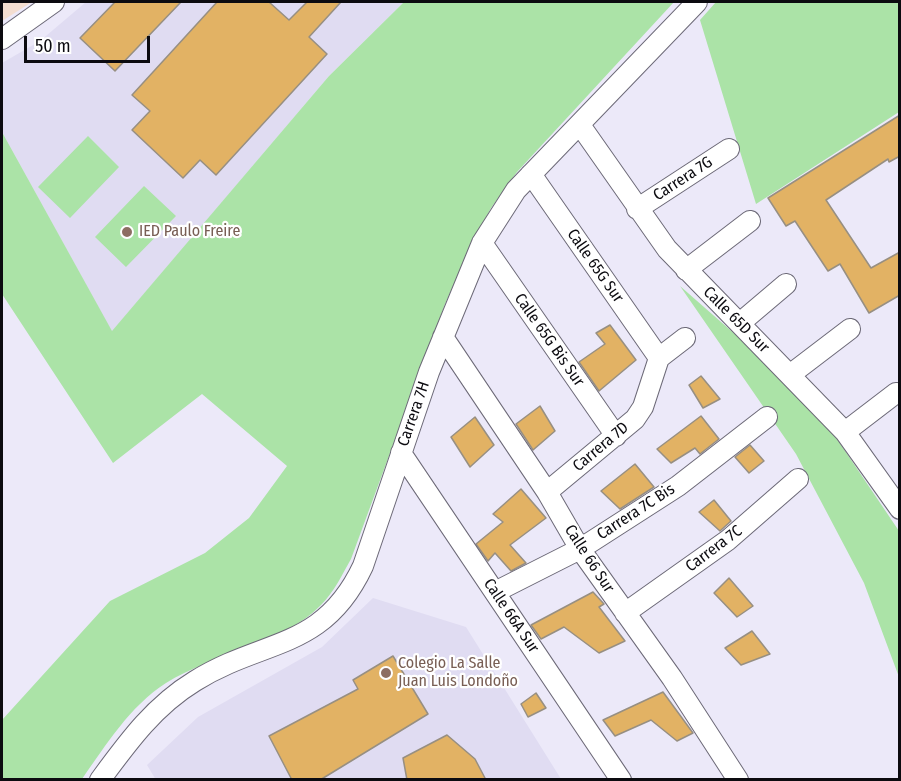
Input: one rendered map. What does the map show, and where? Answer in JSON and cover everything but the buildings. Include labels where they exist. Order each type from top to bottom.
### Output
[{"type":"street","points":[[2,39],[54,2]]},
{"type":"street","name":"Carrera 7H","points":[[100,780],[145,722],[176,694],[212,671],[304,634],[340,606],[363,566],[443,337],[482,243],[516,190],[697,2]]},
{"type":"street","name":"Calle 65D Sur","points":[[580,125],[637,209],[686,270],[791,374],[845,432],[900,509]]},
{"type":"street","name":"Carrera 7G","points":[[637,209],[729,149]]},
{"type":"street","name":"Calle 65G Sur","points":[[531,174],[659,358]]},
{"type":"street","points":[[686,270],[750,221]]},
{"type":"street","name":"Calle 65G Bis Sur","points":[[482,243],[616,436]]},
{"type":"street","points":[[740,323],[786,284]]},
{"type":"street","points":[[791,374],[850,329]]},
{"type":"street","name":"Calle 66 Sur","points":[[443,337],[547,492],[580,549],[672,678],[738,780]]},
{"type":"street","points":[[659,358],[685,338]]},
{"type":"street","name":"Carrera 7D","points":[[547,492],[635,418],[643,407],[659,358]]},
{"type":"street","points":[[845,432],[896,393]]},
{"type":"street","name":"Carrera 7C Bis","points":[[495,592],[580,549],[678,486],[767,417]]},
{"type":"street","name":"Calle 66A Sur","points":[[401,453],[621,780]]},
{"type":"street","name":"Carrera 7C","points":[[625,613],[728,540],[798,479]]},
{"type":"shaded area","points":[[2,2],[32,2],[2,21]]},
{"type":"shaded area","name":"IED Paulo Freire","points":[[86,2],[404,2],[329,76],[112,332],[2,132],[2,63],[40,41]]},
{"type":"shaded area","name":"Colegio La Salle Juan Luis Londoño","points":[[373,598],[466,627],[561,779],[156,780],[147,765],[198,717],[322,647]]},
{"type":"green space","points":[[404,2],[674,2],[517,172],[491,208],[473,241],[445,304],[351,559],[326,600],[305,619],[287,630],[184,673],[153,692],[120,727],[82,779],[2,779],[2,720],[110,601],[205,553],[249,518],[287,466],[202,394],[113,463],[2,294],[2,132],[112,331],[329,76]]},
{"type":"green space","points":[[716,2],[899,2],[899,112],[756,204],[700,20]]},
{"type":"green space","points":[[88,136],[119,167],[70,218],[38,187]]},
{"type":"green space","points":[[144,186],[176,216],[126,267],[95,237]]},
{"type":"green space","points":[[680,286],[737,336],[835,436],[899,531],[899,677],[864,583],[796,454]]},
{"type":"place","name":"IED Paulo Freire","points":[[127,232]]},
{"type":"place","name":"Colegio La Salle Juan Luis Londoño","points":[[386,673]]}]
